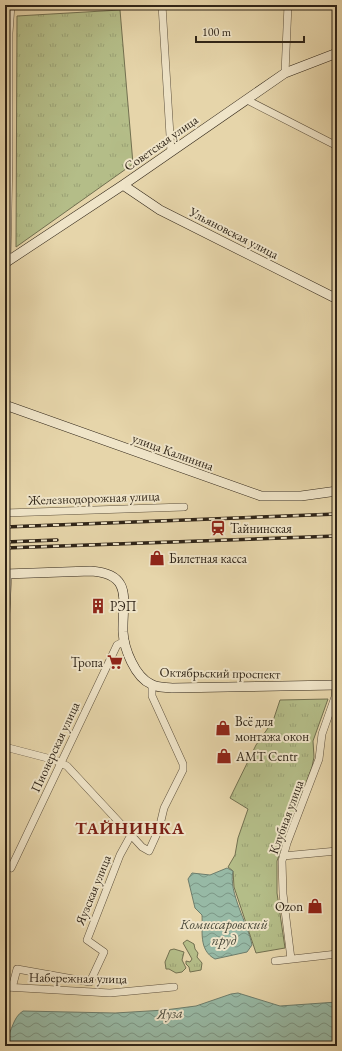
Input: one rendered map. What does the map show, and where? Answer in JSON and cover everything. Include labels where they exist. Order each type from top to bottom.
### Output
[{"type":"street","points":[[6,263],[10,156],[9,33],[11,5]]},
{"type":"street","points":[[162,5],[171,152]]},
{"type":"street","points":[[285,73],[288,5]]},
{"type":"street","name":"Советская улица","points":[[6,263],[248,100],[285,73],[337,53]]},
{"type":"street","points":[[248,100],[337,146]]},
{"type":"street","name":"Ульяновская улица","points":[[123,185],[160,210],[337,299]]},
{"type":"street","name":"улица Калинина","points":[[5,405],[261,496],[301,496],[337,491]]},
{"type":"street","name":"Железнодорожная улица","points":[[5,513],[184,507]]},
{"type":"street","name":"Октябрьский проспект","points":[[6,574],[91,572],[104,573],[114,578],[124,591],[123,632],[125,641],[139,674],[152,685],[164,688],[337,685]]},
{"type":"street","points":[[5,634],[6,574]]},
{"type":"street","name":"Пионерская улица","points":[[10,868],[117,645],[125,641]]},
{"type":"street","points":[[5,747],[61,763],[72,769],[142,847],[149,851],[159,830],[164,808],[183,767],[152,696],[152,685]]},
{"type":"street","name":"Клубная улица","points":[[291,959],[281,869],[283,856],[319,759],[322,734],[337,685]]},
{"type":"street","name":"Яузская улица","points":[[9,988],[17,969],[90,982],[104,952],[86,940],[120,855],[131,835]]},
{"type":"street","points":[[283,856],[337,851]]},
{"type":"street","points":[[275,961],[337,954]]},
{"type":"street","name":"Набережная улица","points":[[9,988],[110,993],[174,987]]},
{"type":"green space","points":[[120,10],[133,164],[16,247],[17,16]]},
{"type":"green space","points":[[328,699],[313,741],[314,757],[312,767],[277,861],[277,893],[285,948],[256,953],[234,887],[233,871],[228,867],[235,855],[238,838],[248,809],[230,798],[256,745],[273,721],[280,700]]},
{"type":"green space","points":[[187,940],[194,944],[198,953],[197,957],[202,963],[201,970],[190,972],[189,967],[186,964],[186,961],[190,962],[192,959],[183,943]]},
{"type":"green space","points":[[174,949],[184,952],[182,960],[186,968],[182,972],[176,973],[166,969],[165,962],[170,950]]},
{"type":"water","name":"Комиссаровский пруд","points":[[227,868],[233,871],[233,888],[252,945],[247,952],[215,959],[206,950],[204,945],[202,939],[202,915],[195,908],[188,879],[192,873],[210,875]]},
{"type":"water","name":"Яуза","points":[[238,993],[280,1006],[337,1002],[337,1046],[5,1046],[5,1040],[17,1017],[23,1011],[115,1013],[165,1010],[196,1006]]},
{"type":"railway","points":[[5,527],[337,514]]},
{"type":"railway","points":[[5,548],[337,536]]},
{"type":"railway","points":[[5,542],[57,540]]},
{"type":"place","name":"Тайнинская","points":[[218,528]]},
{"type":"place","name":"Билетная касса","points":[[157,558]]},
{"type":"place","name":"РЭП","points":[[98,606]]},
{"type":"place","name":"Тропа","points":[[115,662]]},
{"type":"place","name":"Всё для монтажа окон","points":[[223,728]]},
{"type":"place","name":"AMT Centr","points":[[224,756]]},
{"type":"place","name":"Ozon","points":[[315,906]]},
{"type":"district","name":"ТАЙНИНКА","points":[[130,828]]}]
